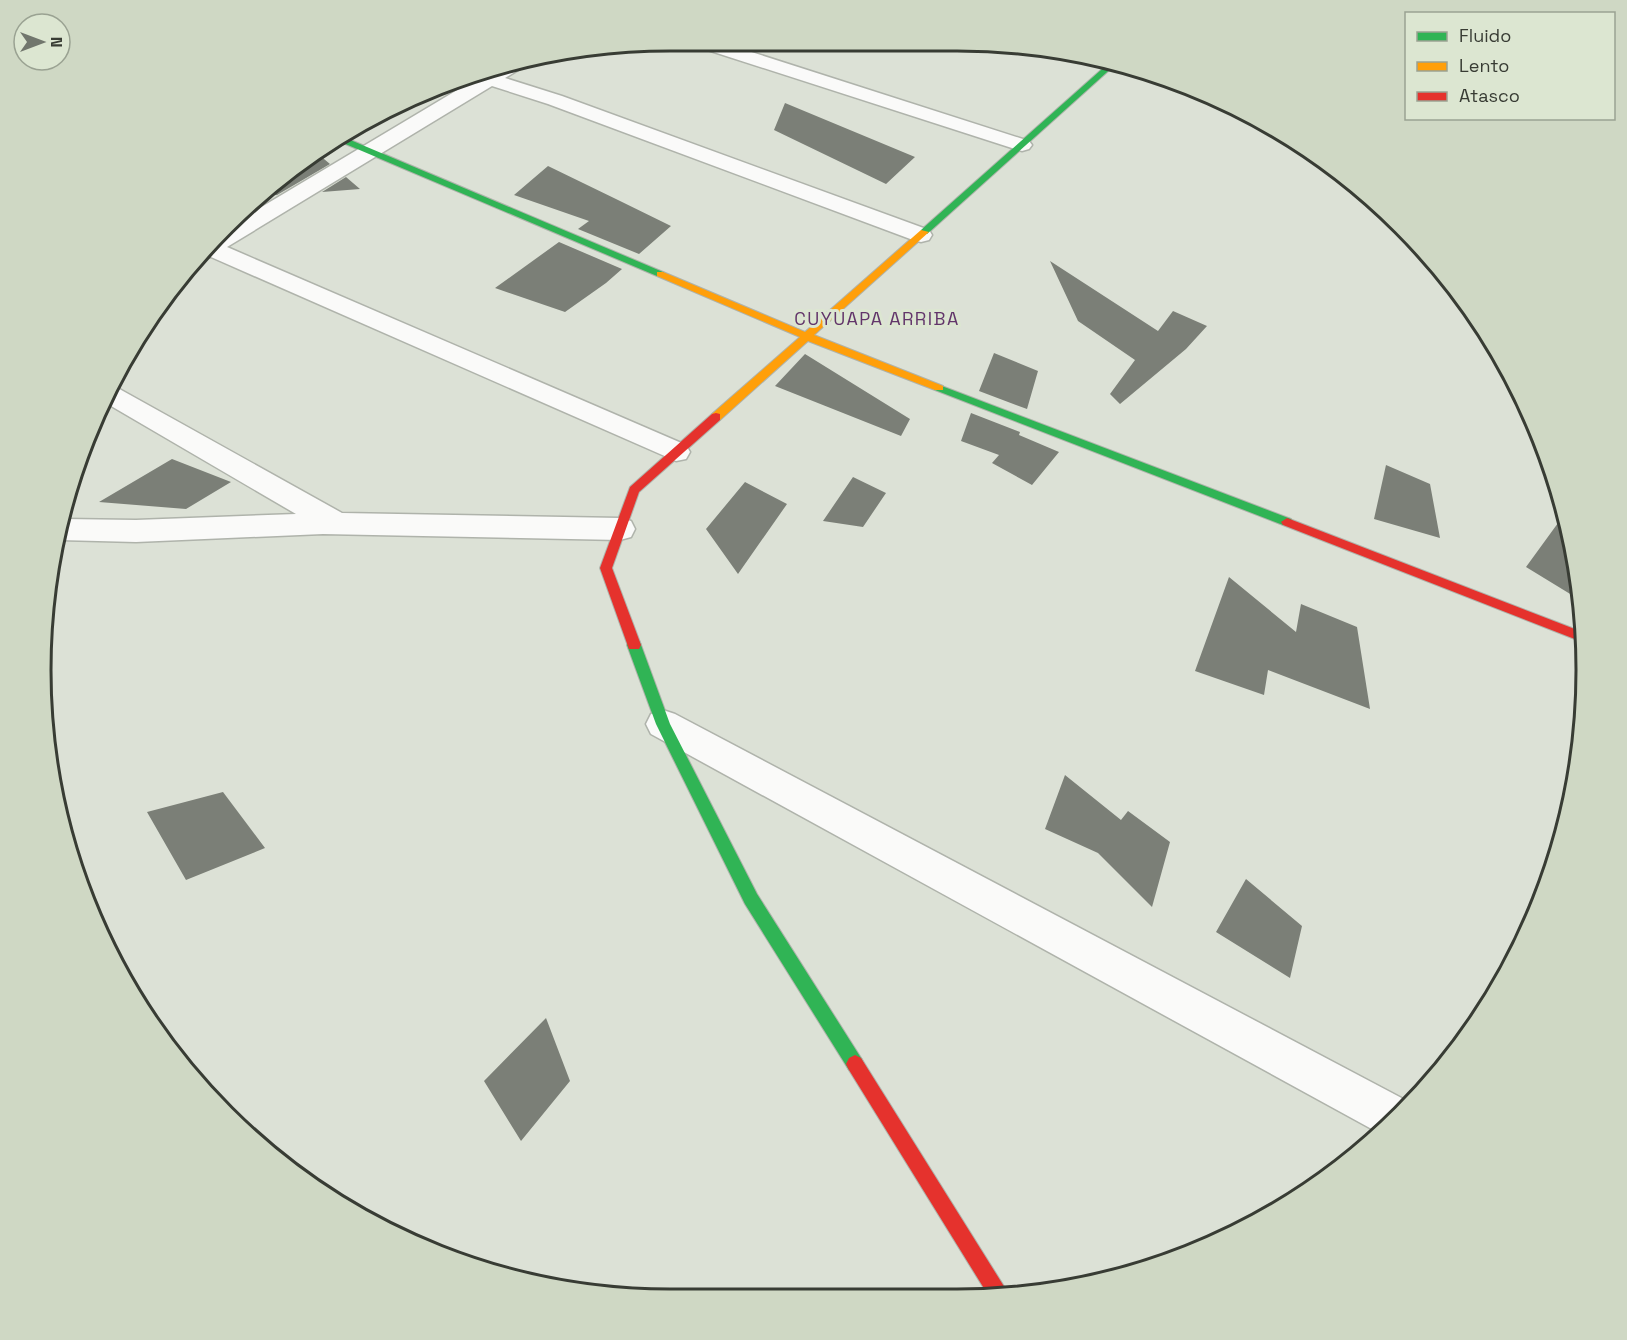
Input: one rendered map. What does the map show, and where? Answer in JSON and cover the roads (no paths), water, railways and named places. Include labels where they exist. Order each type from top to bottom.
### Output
[{"type":"street","points":[[730,51],[1022,145]]},
{"type":"street","points":[[995,1288],[751,899],[663,724],[606,568],[634,490],[1106,69]]},
{"type":"street","points":[[488,79],[566,104],[921,235]]},
{"type":"street","points":[[229,235],[370,152],[474,83]]},
{"type":"street","points":[[347,142],[806,336],[1575,634]]},
{"type":"street","points":[[214,252],[676,452]]},
{"type":"street","points":[[115,397],[339,524]]},
{"type":"street","points":[[67,530],[136,531],[339,524],[620,529]]},
{"type":"street","points":[[663,724],[1388,1114]]},
{"type":"district","name":"CUYUAPA ARRIBA","points":[[877,318]]}]
